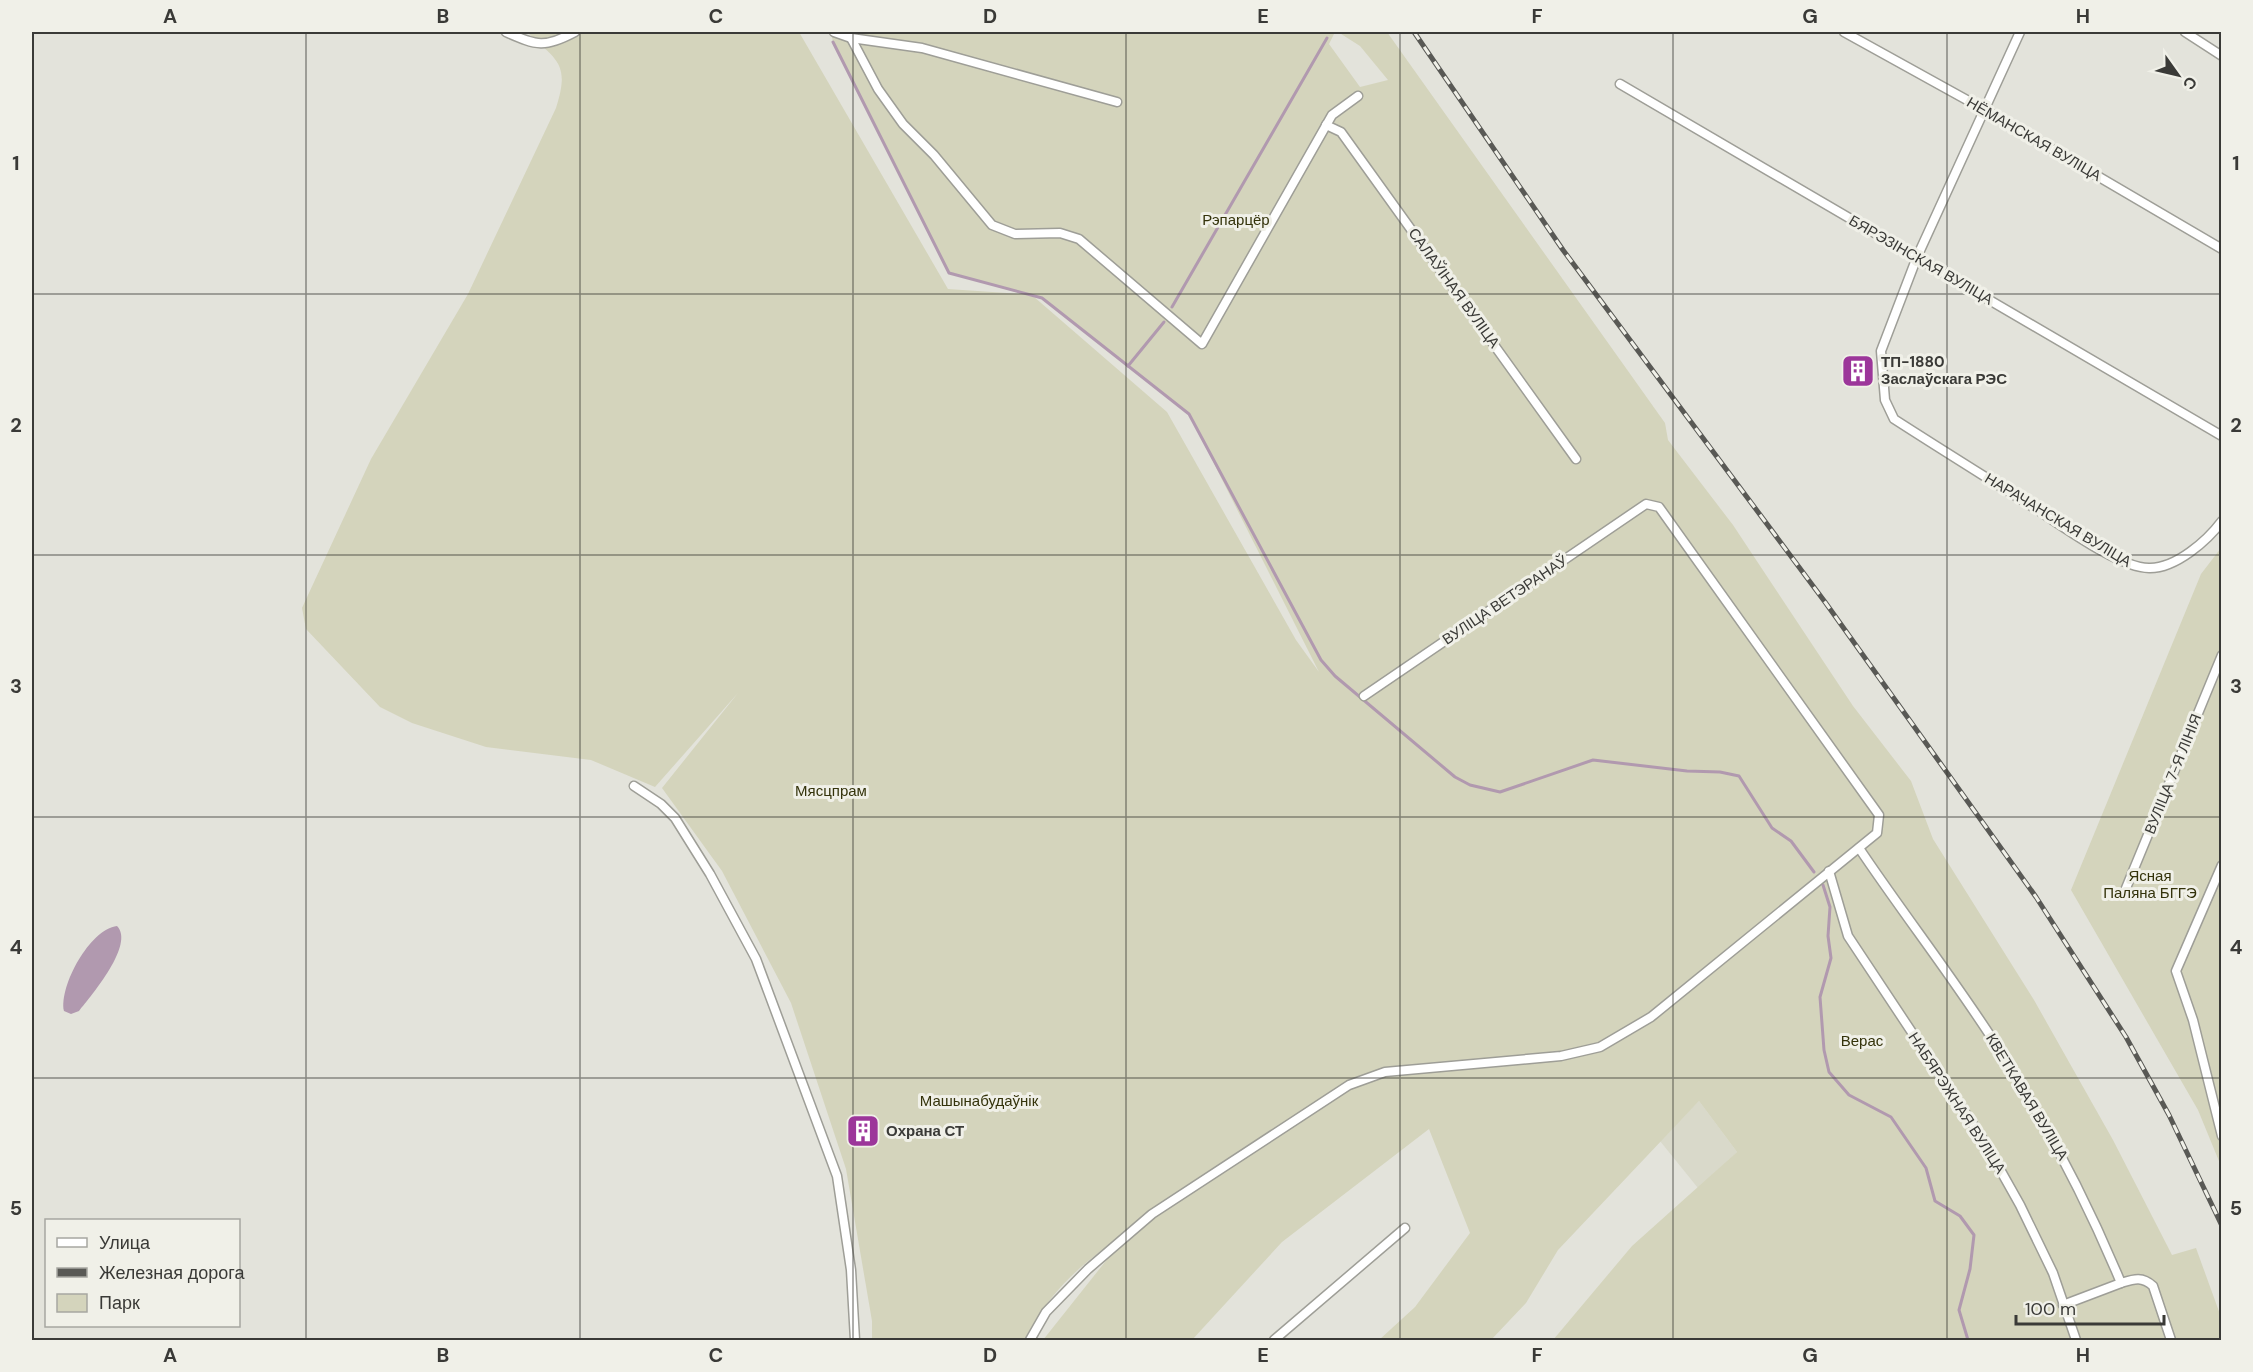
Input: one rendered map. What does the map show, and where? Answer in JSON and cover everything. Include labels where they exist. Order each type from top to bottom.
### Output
[{"type":"street","points":[[506,32],[533,43],[551,45],[575,32]]},
{"type":"street","points":[[834,32],[851,38],[922,48],[1117,102]]},
{"type":"street","name":"НЁМАНСКАЯ ВУЛІЦА","points":[[1844,32],[1985,110],[2222,249]]},
{"type":"street","points":[[1917,257],[2020,32]]},
{"type":"street","points":[[2185,32],[2222,56]]},
{"type":"street","points":[[851,38],[878,89],[903,124],[934,155],[992,225],[1015,234],[1060,233],[1079,239],[1202,344],[1247,269],[1326,125],[1337,109],[1358,96]]},
{"type":"street","name":"БЯРЭЗІНСКАЯ ВУЛІЦА","points":[[1620,84],[2222,436]]},
{"type":"street","name":"САЛАЎІНАЯ ВУЛІЦА","points":[[1326,125],[1341,132],[1576,459]]},
{"type":"street","name":"НАРАЧАНСКАЯ ВУЛІЦА","points":[[1917,257],[1881,351],[1885,399],[1894,419],[2087,541],[2133,566],[2152,569],[2172,562],[2222,521]]},
{"type":"street","name":"ВУЛІЦА ВЕТЭРАНАЎ","points":[[1364,696],[1646,504],[1659,507],[1701,562],[1879,815],[1877,832],[1859,848]]},
{"type":"street","name":"ВУЛІЦА 7-Я ЛІНІЯ","points":[[2124,893],[2222,655]]},
{"type":"street","points":[[634,786],[662,804],[675,818],[710,874],[756,959],[837,1176],[850,1270],[855,1341]]},
{"type":"street","points":[[1030,1341],[1046,1312],[1088,1269],[1152,1214],[1349,1085],[1385,1072],[1562,1056],[1600,1047],[1660,1010],[1859,848]]},
{"type":"street","name":"КВЕТКАВАЯ ВУЛІЦА","points":[[1859,848],[2003,1055],[2090,1207],[2121,1283]]},
{"type":"street","points":[[2222,865],[2176,971],[2193,1020],[2212,1104],[2215,1107],[2222,1136]]},
{"type":"street","name":"НАБЯРЭЖНАЯ ВУЛІЦА","points":[[1829,871],[1848,936],[1984,1141],[2020,1205],[2053,1273],[2076,1341]]},
{"type":"street","points":[[1274,1341],[1404,1228]]},
{"type":"street","points":[[2063,1305],[2121,1283],[2138,1278],[2147,1280],[2153,1286],[2171,1341]]},
{"type":"shaded area","points":[[117,926],[121,934],[120,945],[110,969],[79,1011],[71,1014],[64,1011],[66,988],[78,960],[97,937],[107,929]]},
{"type":"shaded area","points":[[1699,1101],[1737,1152],[1698,1188],[1660,1141]]},
{"type":"green space","points":[[527,32],[799,32],[948,289],[1022,294],[949,273],[833,42],[831,32],[1335,32],[1329,44],[1360,87],[1388,80],[1360,46],[1338,32],[1387,32],[1665,423],[1668,440],[1733,525],[1853,706],[1911,781],[1933,839],[2034,1000],[2113,1140],[2172,1255],[2196,1248],[2221,1317],[2221,1340],[1553,1340],[1632,1246],[1737,1152],[1699,1101],[1558,1250],[1526,1303],[1491,1340],[1379,1340],[1415,1307],[1470,1233],[1429,1129],[1282,1242],[1192,1340],[1043,1340],[1132,1228],[1070,1277],[1046,1304],[1024,1340],[872,1340],[872,1321],[846,1169],[791,1003],[722,871],[662,788],[738,693],[655,787],[591,760],[486,747],[412,723],[380,707],[306,629],[302,608],[371,459],[468,294],[556,108],[562,82],[558,64]],"holes":[[[1033,296],[1042,299],[1189,414],[1319,672],[1296,640],[1167,412]]]},
{"type":"green space","name":"Ясная Паляна БГГЭ","points":[[2221,548],[2221,1166],[2198,1110],[2071,890],[2201,574]]},
{"type":"waterway","points":[[1172,307],[1327,38]]},
{"type":"waterway","points":[[833,42],[949,273],[1042,298],[1189,414],[1321,660],[1335,676],[1455,777],[1470,785],[1500,792],[1593,760],[1687,771],[1720,772],[1739,776],[1772,828],[1791,841],[1814,872]]},
{"type":"waterway","points":[[1128,366],[1164,322]]},
{"type":"waterway","points":[[1823,885],[1830,907],[1828,936],[1831,958],[1820,997],[1824,1050],[1829,1072],[1849,1095],[1891,1117],[1926,1168],[1935,1201],[1960,1216],[1974,1235],[1970,1269],[1959,1310],[1968,1340]]},
{"type":"railway","points":[[1414,32],[1563,250],[1825,602],[2036,897],[2126,1037],[2169,1115],[2222,1226]]},
{"type":"place","name":"ТП-1880 Заслаўскага РЭС","points":[[1858,371]]},
{"type":"place","name":"Охрана СТ","points":[[863,1131]]},
{"type":"park label","name":"Рэпарцёр","points":[[1236,220]]},
{"type":"park label","name":"Мясцпрам","points":[[831,791]]},
{"type":"park label","name":"Верас","points":[[1862,1041]]},
{"type":"park label","name":"Машынабудаўнік","points":[[979,1101]]}]
